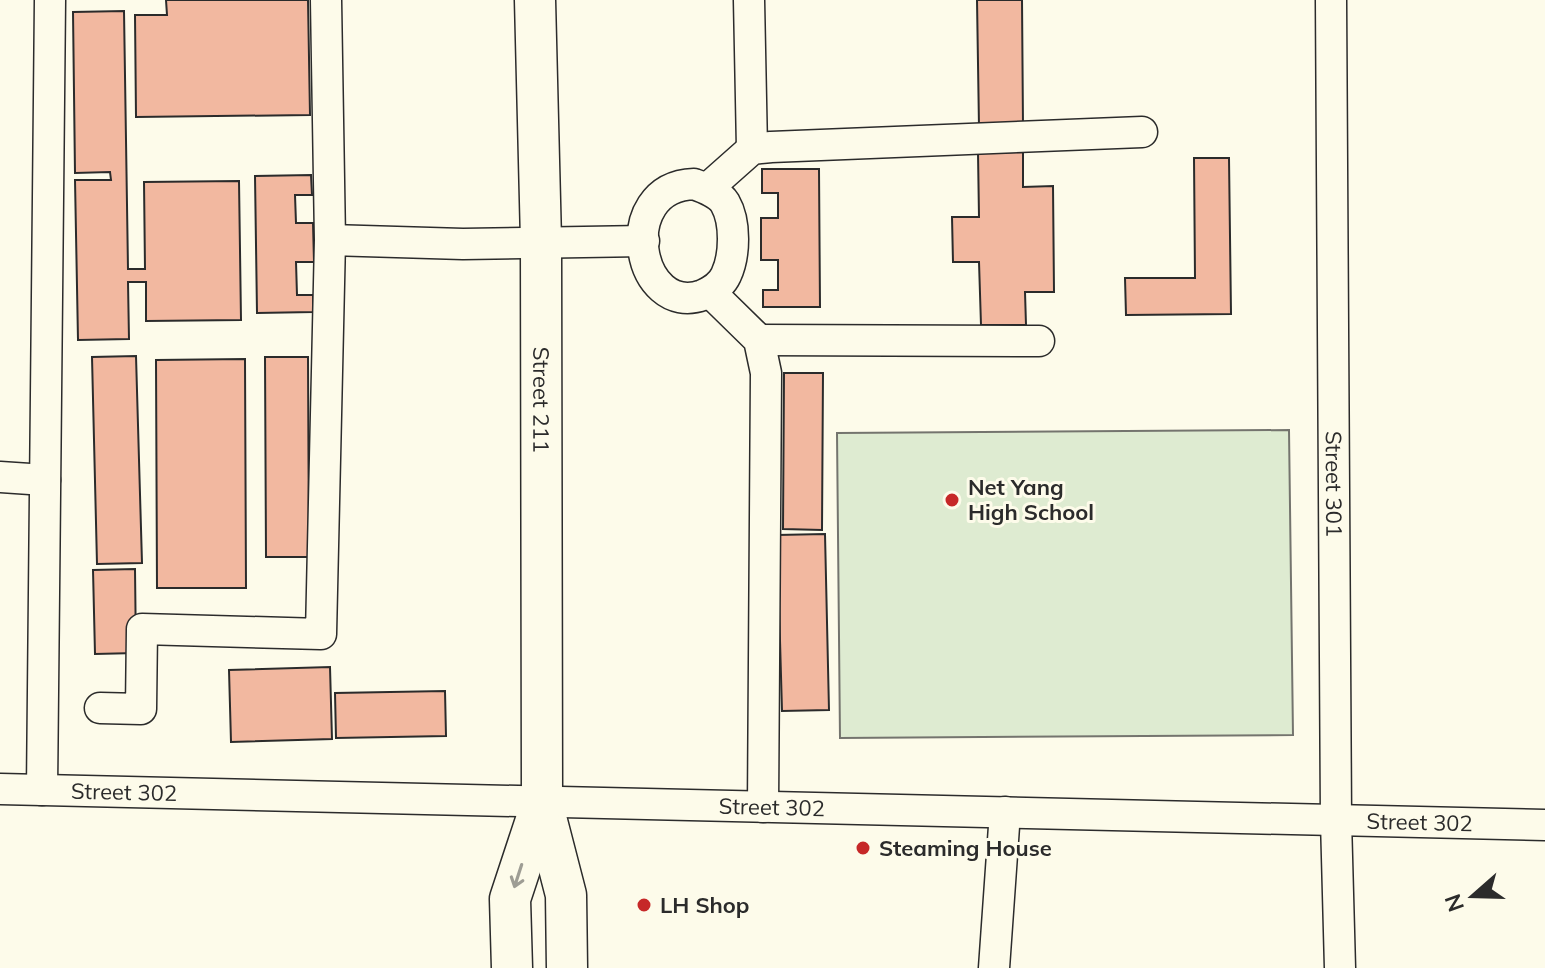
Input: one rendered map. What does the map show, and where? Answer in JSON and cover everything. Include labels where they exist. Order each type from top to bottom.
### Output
[{"type":"main road","name":"Street 211","points":[[535,0],[541,241],[542,802],[566,895],[567,968]]},
{"type":"main road","name":"Street 211","points":[[512,968],[510,899],[542,802]]},
{"type":"street","points":[[42,790],[50,0]]},
{"type":"street","points":[[100,708],[141,709],[142,629],[321,634],[330,240],[326,0]]},
{"type":"street","points":[[749,0],[752,149]]},
{"type":"street","name":"Street 301","points":[[1331,0],[1336,820],[1340,968]]},
{"type":"street","points":[[708,188],[752,149],[1142,132]]},
{"type":"street","points":[[694,184],[708,188],[724,202],[730,219],[732,261],[725,279],[710,292],[696,297],[681,297],[667,292],[656,283],[648,270],[644,241],[647,211],[666,190],[694,184]]},
{"type":"street","points":[[330,240],[463,244],[644,241]]},
{"type":"street","points":[[710,292],[759,340],[766,373],[763,807]]},
{"type":"street","points":[[759,340],[1039,341]]},
{"type":"street","points":[[0,477],[45,480]]},
{"type":"street","name":"Street 302","points":[[0,789],[1545,825]]},
{"type":"street","points":[[994,968],[1005,812]]},
{"type":"green space","points":[[1289,430],[1293,735],[840,738],[837,433]]},
{"type":"building","points":[[166,0],[308,0],[310,115],[136,117],[135,15],[167,15]]},
{"type":"building","points":[[977,0],[1022,0],[1023,126],[979,127]]},
{"type":"building","points":[[124,11],[128,269],[145,269],[144,182],[239,181],[241,320],[146,321],[146,282],[128,282],[129,339],[78,340],[75,180],[111,180],[110,172],[75,173],[73,12]]},
{"type":"building","points":[[1023,152],[1023,187],[1053,186],[1054,292],[1025,292],[1026,325],[981,325],[979,262],[953,262],[952,217],[979,217],[978,153]]},
{"type":"building","points":[[1194,158],[1229,158],[1231,314],[1126,315],[1125,278],[1195,278]]},
{"type":"building","points":[[762,169],[819,169],[820,307],[763,307],[763,290],[778,290],[778,260],[761,260],[761,218],[778,218],[778,193],[762,193]]},
{"type":"building","points":[[311,175],[312,195],[295,195],[296,223],[313,223],[314,262],[296,262],[297,295],[313,295],[313,312],[257,313],[255,176]]},
{"type":"building","points":[[136,356],[142,563],[97,564],[92,357]]},
{"type":"building","points":[[265,357],[308,357],[309,557],[266,557]]},
{"type":"building","points":[[245,359],[246,588],[157,588],[156,360]]},
{"type":"building","points":[[784,373],[823,373],[822,530],[783,529]]},
{"type":"building","points":[[825,534],[829,710],[782,711],[777,535]]},
{"type":"building","points":[[135,569],[136,653],[95,654],[93,570]]},
{"type":"building","points":[[330,667],[332,739],[231,742],[229,670]]},
{"type":"building","points":[[445,691],[446,736],[336,738],[335,693]]},
{"type":"place","name":"Net Yang High School","points":[[952,500]]},
{"type":"place","name":"Steaming House","points":[[863,848]]},
{"type":"place","name":"LH Shop","points":[[644,905]]}]
